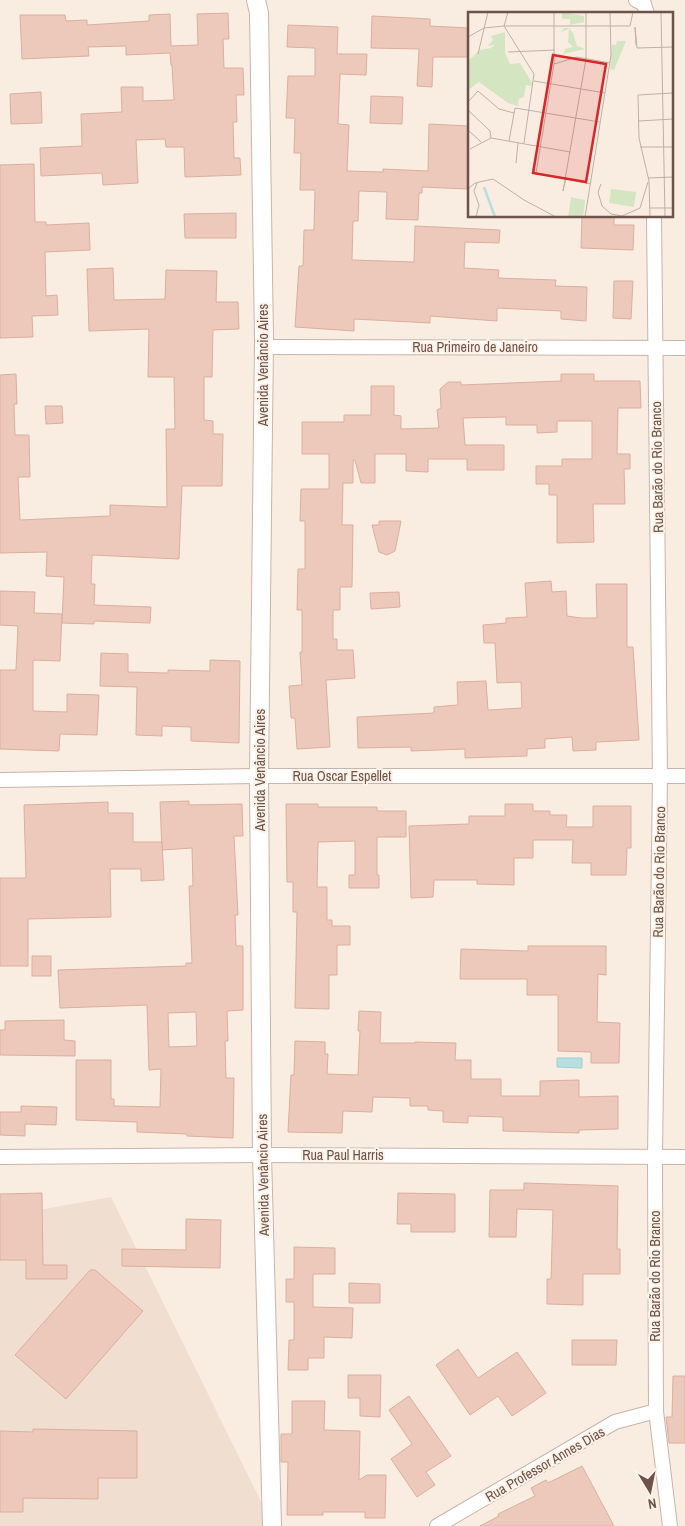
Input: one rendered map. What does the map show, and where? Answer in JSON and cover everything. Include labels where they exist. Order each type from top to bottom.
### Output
[{"type":"street","name":"Avenida Venâncio Aires","points":[[259,4],[264,347],[259,776],[262,1155],[272,1526]]},
{"type":"street","name":"Rua Barão do Rio Branco","points":[[654,218],[660,776],[654,1157],[656,1411],[670,1526]]},
{"type":"street","name":"Rua Primeiro de Janeiro","points":[[264,347],[685,348]]},
{"type":"street","name":"Rua Oscar Espellet","points":[[0,780],[259,776],[685,776]]},
{"type":"street","name":"Rua Paul Harris","points":[[0,1156],[685,1157]]},
{"type":"street","name":"Rua Professor Annes Dias","points":[[437,1526],[616,1422],[656,1411]]},
{"type":"shaded area","points":[[111,1197],[273,1526],[0,1526],[0,1217]]},
{"type":"water","points":[[557,1058],[582,1058],[582,1068],[557,1067]]},
{"type":"building","points":[[228,13],[229,39],[223,39],[224,68],[243,68],[244,95],[236,95],[237,122],[233,122],[234,158],[240,158],[241,175],[185,177],[184,147],[166,147],[165,139],[136,140],[138,183],[103,185],[102,173],[41,176],[40,148],[82,146],[81,114],[122,112],[121,87],[143,87],[143,101],[174,100],[172,65],[170,53],[126,55],[126,46],[88,47],[89,56],[22,59],[20,15],[65,15],[66,21],[87,20],[87,25],[149,21],[149,15],[170,14],[171,46],[198,45],[197,14]]},
{"type":"building","points":[[372,16],[430,19],[430,26],[468,28],[468,57],[433,57],[432,87],[417,86],[419,49],[371,48]]},
{"type":"building","points":[[288,25],[338,27],[337,54],[367,54],[366,75],[340,74],[338,124],[349,125],[347,171],[383,172],[383,169],[428,171],[429,124],[468,126],[467,189],[422,187],[422,193],[419,193],[418,220],[386,219],[387,192],[359,191],[358,221],[353,221],[352,260],[414,262],[415,226],[500,230],[499,243],[465,242],[464,268],[499,270],[498,278],[556,280],[555,286],[587,287],[586,321],[561,319],[561,311],[497,308],[497,321],[430,316],[430,323],[354,319],[354,331],[295,327],[299,266],[303,266],[304,230],[314,230],[315,190],[300,190],[301,153],[294,153],[295,118],[286,118],[288,76],[315,76],[315,48],[287,47]]},
{"type":"building","points":[[41,92],[42,123],[11,124],[10,94]]},
{"type":"building","points":[[371,96],[403,97],[402,124],[370,123]]},
{"type":"building","points":[[34,164],[35,222],[46,222],[46,225],[89,223],[90,250],[45,252],[46,296],[57,295],[58,315],[32,316],[33,337],[0,338],[0,165]]},
{"type":"building","points":[[236,213],[236,238],[185,238],[184,214]]},
{"type":"building","points":[[582,218],[614,218],[614,225],[634,225],[633,250],[581,248]]},
{"type":"building","points":[[113,268],[114,300],[165,299],[166,270],[217,271],[216,302],[238,302],[239,329],[213,330],[212,377],[204,377],[204,420],[213,421],[213,434],[223,434],[222,486],[182,486],[179,559],[92,555],[91,584],[95,584],[94,605],[151,607],[150,623],[94,621],[94,624],[62,623],[64,577],[46,576],[47,552],[0,553],[0,375],[16,374],[17,404],[14,404],[15,435],[29,435],[30,477],[18,477],[20,520],[110,516],[110,505],[167,507],[166,429],[175,429],[174,377],[148,377],[149,329],[89,331],[87,269]]},
{"type":"building","points":[[614,281],[633,281],[631,319],[613,318]]},
{"type":"building","points":[[561,374],[594,374],[594,381],[640,381],[641,408],[618,408],[617,454],[630,454],[630,469],[624,469],[625,504],[593,504],[594,542],[557,543],[557,495],[549,495],[549,484],[536,484],[536,466],[562,466],[562,459],[592,459],[592,421],[557,421],[557,432],[537,433],[537,425],[506,425],[506,417],[463,418],[465,445],[504,445],[504,470],[467,470],[467,459],[428,459],[428,472],[406,471],[406,454],[375,454],[375,483],[361,483],[355,460],[353,460],[353,483],[343,483],[342,525],[353,525],[352,587],[340,587],[340,610],[333,610],[333,639],[337,639],[337,650],[353,650],[355,678],[326,680],[330,747],[297,749],[295,718],[291,718],[289,686],[302,685],[300,652],[302,652],[302,610],[297,610],[298,569],[305,569],[305,521],[300,521],[301,489],[329,489],[329,454],[302,454],[302,422],[344,422],[344,415],[371,415],[371,386],[394,386],[394,415],[401,416],[401,429],[439,428],[437,410],[441,408],[440,389],[448,382],[461,382],[461,385],[561,381]]},
{"type":"building","points":[[45,406],[62,406],[63,423],[46,424]]},
{"type":"building","points":[[379,521],[401,521],[395,551],[387,555],[379,552],[372,525],[379,525]]},
{"type":"building","points":[[551,581],[552,592],[566,591],[567,616],[581,618],[597,618],[596,584],[627,584],[627,647],[633,647],[639,740],[596,742],[596,750],[573,751],[572,737],[545,739],[545,748],[527,749],[527,756],[465,758],[465,749],[411,751],[411,747],[358,748],[357,717],[434,713],[434,707],[458,705],[457,682],[486,681],[488,710],[522,708],[521,682],[497,683],[495,643],[484,643],[483,625],[506,623],[506,618],[527,617],[525,583]]},
{"type":"building","points":[[0,591],[35,592],[34,613],[62,614],[60,661],[33,660],[33,711],[67,712],[67,694],[99,695],[97,735],[60,734],[59,751],[0,749],[0,670],[16,670],[18,626],[0,625]]},
{"type":"building","points":[[399,592],[400,607],[371,609],[370,593]]},
{"type":"building","points":[[101,653],[128,654],[128,672],[168,673],[168,670],[210,671],[210,660],[240,661],[239,743],[191,741],[191,727],[162,726],[162,736],[136,735],[137,687],[100,686]]},
{"type":"building","points":[[189,801],[189,805],[242,804],[243,836],[234,836],[238,915],[235,915],[236,946],[243,946],[243,1010],[227,1011],[228,1041],[225,1041],[226,1078],[234,1078],[233,1138],[137,1132],[137,1122],[76,1120],[76,1060],[111,1060],[111,1099],[114,1099],[114,1106],[160,1107],[161,1069],[149,1070],[147,1005],[60,1008],[58,970],[186,966],[186,963],[192,963],[189,886],[193,886],[192,848],[162,850],[160,802]],"holes":[[[196,1012],[197,1046],[169,1047],[168,1013]]]},
{"type":"building","points":[[108,802],[108,813],[133,813],[133,842],[162,842],[164,880],[141,881],[141,869],[110,869],[111,917],[28,919],[28,966],[0,966],[0,878],[26,878],[24,805]]},
{"type":"building","points":[[286,804],[318,804],[318,807],[377,807],[377,811],[406,811],[406,837],[377,837],[379,888],[349,888],[349,875],[355,875],[355,841],[318,842],[317,887],[327,887],[327,920],[332,920],[332,926],[350,926],[350,945],[337,945],[337,975],[329,975],[329,1009],[295,1008],[297,912],[293,912],[293,882],[287,882]]},
{"type":"building","points":[[505,804],[533,804],[533,811],[550,811],[550,815],[567,815],[566,827],[593,827],[593,806],[631,806],[631,848],[627,848],[626,875],[591,875],[591,863],[572,863],[573,840],[533,840],[533,858],[514,858],[514,885],[477,884],[477,880],[434,880],[433,897],[411,898],[409,826],[469,824],[469,816],[505,816]]},
{"type":"building","points":[[528,946],[606,946],[606,975],[598,974],[597,1022],[620,1023],[619,1063],[591,1063],[591,1052],[558,1051],[558,995],[527,995],[527,979],[460,979],[461,949],[528,951]]},
{"type":"building","points":[[32,956],[51,956],[51,976],[32,976]]},
{"type":"building","points":[[359,1011],[381,1012],[380,1043],[456,1043],[455,1060],[471,1060],[471,1079],[501,1079],[501,1096],[540,1096],[540,1081],[579,1080],[579,1097],[618,1096],[618,1129],[579,1130],[579,1133],[503,1131],[503,1117],[468,1116],[468,1123],[443,1122],[443,1111],[428,1110],[428,1106],[410,1106],[410,1098],[373,1097],[372,1112],[343,1111],[342,1133],[288,1132],[291,1075],[294,1075],[295,1041],[325,1042],[325,1054],[328,1054],[327,1074],[358,1075]]},
{"type":"building","points":[[64,1020],[64,1040],[75,1041],[75,1056],[0,1055],[0,1030],[5,1030],[5,1021]]},
{"type":"building","points":[[21,1106],[57,1107],[56,1125],[25,1124],[25,1136],[0,1135],[0,1112],[21,1112]]},
{"type":"building","points":[[524,1183],[618,1186],[617,1249],[620,1249],[620,1274],[583,1274],[583,1305],[547,1304],[547,1279],[551,1279],[553,1210],[517,1209],[516,1237],[489,1237],[490,1190],[524,1190]]},
{"type":"building","points":[[42,1193],[43,1265],[67,1265],[67,1279],[26,1279],[26,1260],[0,1260],[0,1194]]},
{"type":"building","points":[[398,1193],[455,1194],[455,1232],[411,1232],[411,1224],[397,1224]]},
{"type":"building","points":[[186,1219],[221,1220],[220,1268],[122,1266],[122,1249],[186,1250]]},
{"type":"building","points":[[294,1247],[335,1248],[335,1274],[313,1274],[313,1307],[353,1308],[352,1338],[324,1337],[324,1358],[308,1358],[308,1370],[288,1370],[289,1340],[294,1340],[294,1302],[286,1302],[286,1279],[294,1279]]},
{"type":"building","points":[[90,1270],[95,1270],[143,1311],[66,1399],[15,1355]]},
{"type":"building","points":[[349,1283],[380,1284],[380,1303],[349,1303]]},
{"type":"building","points":[[572,1340],[617,1340],[616,1365],[572,1365]]},
{"type":"building","points":[[458,1349],[478,1378],[517,1352],[546,1393],[512,1416],[498,1396],[470,1415],[436,1365]]},
{"type":"building","points":[[348,1375],[381,1375],[380,1417],[360,1416],[360,1398],[348,1398]]},
{"type":"building","points":[[673,1376],[685,1376],[685,1443],[669,1443],[666,1417],[672,1417]]},
{"type":"building","points":[[409,1396],[451,1456],[426,1472],[435,1485],[417,1497],[391,1459],[412,1444],[389,1410]]},
{"type":"building","points":[[292,1401],[325,1401],[324,1430],[360,1431],[359,1480],[367,1475],[386,1475],[385,1518],[365,1518],[365,1512],[323,1512],[323,1515],[287,1515],[288,1462],[281,1462],[281,1434],[292,1434]]},
{"type":"building","points":[[33,1429],[137,1431],[137,1478],[98,1478],[98,1499],[23,1498],[23,1512],[0,1512],[0,1431],[33,1432]]},
{"type":"building","points":[[582,1466],[614,1526],[480,1526],[499,1516],[498,1514],[535,1496],[531,1488],[546,1480],[548,1483]]}]
